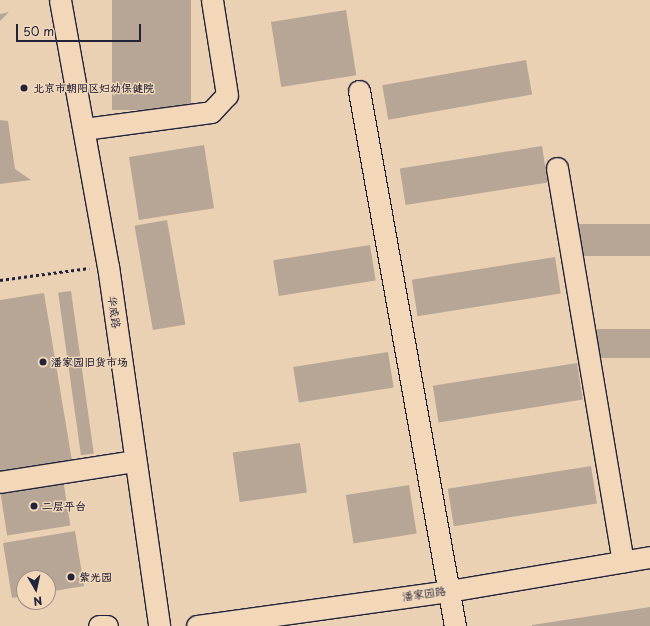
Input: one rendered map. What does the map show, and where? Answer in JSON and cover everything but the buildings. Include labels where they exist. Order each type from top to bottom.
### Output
[{"type":"street","name":"华威路","points":[[60,0],[108,266],[134,461],[159,626]]},
{"type":"street","points":[[84,129],[211,112],[227,95],[212,0]]},
{"type":"street","points":[[359,91],[455,626]]},
{"type":"street","points":[[556,168],[623,562]]},
{"type":"street","points":[[0,482],[134,461]]},
{"type":"street","name":"潘家园路","points":[[197,626],[449,591],[650,557]]},
{"type":"street","points":[[99,626],[108,626]]},
{"type":"path","points":[[0,280],[108,266]]},
{"type":"place","name":"北京市朝阳区妇幼保健院","points":[[24,88]]},
{"type":"place","name":"潘家园旧货市场","points":[[43,362]]},
{"type":"place","name":"二层平台","points":[[34,506]]},
{"type":"place","name":"紫光园","points":[[71,577]]}]
